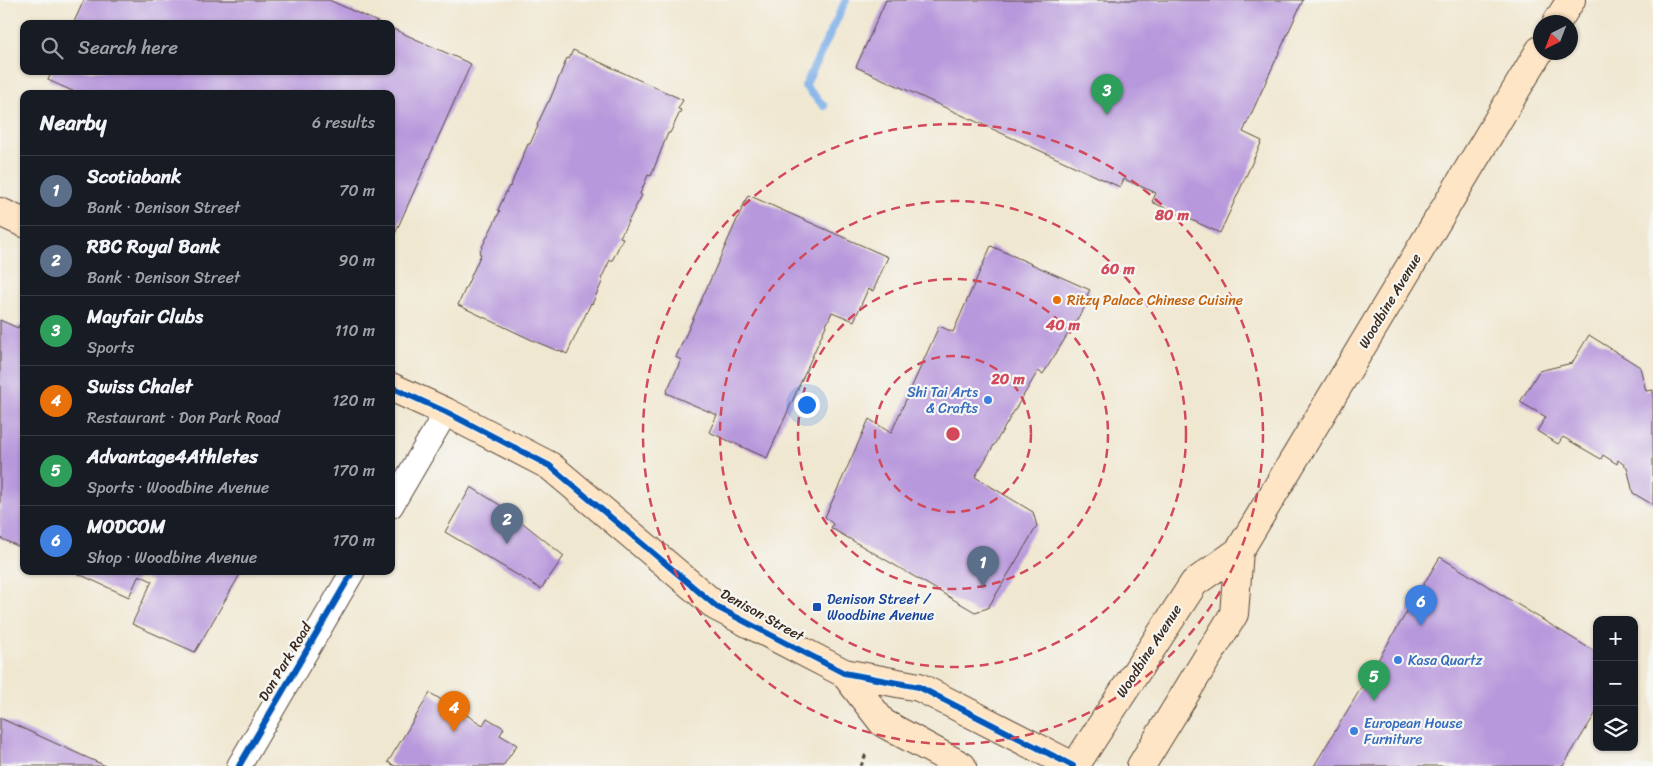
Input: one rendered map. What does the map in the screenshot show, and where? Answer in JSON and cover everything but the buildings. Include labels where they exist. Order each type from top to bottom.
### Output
[{"type":"main road","points":[[1561,15],[1571,0]]},
{"type":"main road","name":"Woodbine Avenue","points":[[1074,766],[1194,583],[1239,551],[1534,60]]},
{"type":"main road","points":[[0,212],[20,221]]},
{"type":"main road","name":"Denison Street","points":[[395,389],[446,412],[550,466],[717,607],[844,673],[919,687],[1074,766]]},
{"type":"main road","name":"Woodbine Avenue","points":[[1142,766],[1234,614],[1239,551]]},
{"type":"main road","name":"Denison Street","points":[[844,673],[882,723],[962,766]]},
{"type":"street","points":[[395,499],[446,412]]},
{"type":"street","name":"Don Park Road","points":[[239,766],[351,575]]},
{"type":"path","points":[[860,766],[866,754]]},
{"type":"waterway","points":[[824,106],[805,86],[846,0]]},
{"type":"cycle path","points":[[395,389],[446,412],[550,466],[717,607],[844,673],[919,687],[1073,766]]},
{"type":"cycle path","points":[[239,766],[351,575]]},
{"type":"place","name":"Mayfair Clubs","points":[[1107,115]]},
{"type":"place","name":"Ritzy Palace Chinese Cuisine","points":[[1057,300]]},
{"type":"place","name":"Shi Tai Arts & Crafts","points":[[988,400]]},
{"type":"place","name":"RBC Royal Bank","points":[[507,544]]},
{"type":"place","name":"Scotiabank","points":[[983,587]]},
{"type":"place","name":"Denison Street / Woodbine Avenue","points":[[817,607]]},
{"type":"place","name":"MODCOM","points":[[1421,626]]},
{"type":"place","name":"Kasa Quartz","points":[[1398,660]]},
{"type":"place","name":"Advantage4Athletes","points":[[1374,701]]},
{"type":"place","name":"European House Furniture","points":[[1354,731]]},
{"type":"place","name":"Swiss Chalet","points":[[454,732]]}]
